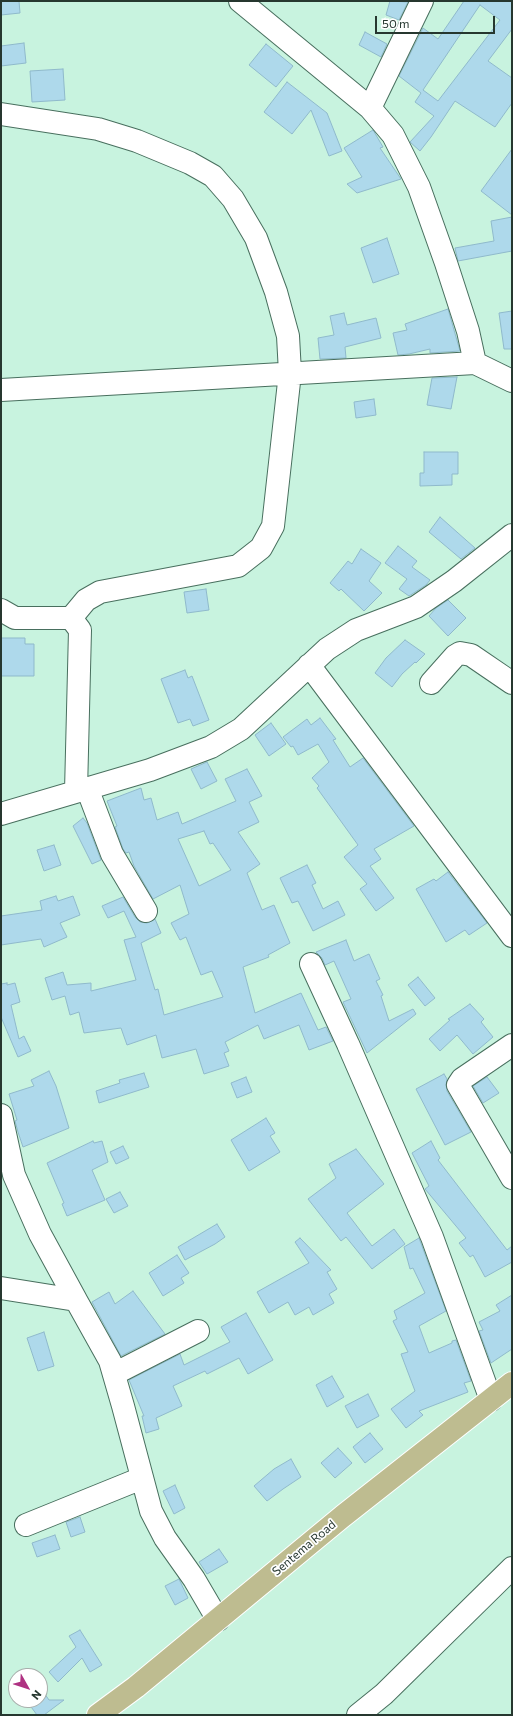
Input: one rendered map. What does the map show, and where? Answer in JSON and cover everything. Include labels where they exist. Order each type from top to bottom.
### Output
[{"type":"main road","name":"Sentema Road","points":[[98,1715],[218,1620],[343,1516],[512,1383]]},
{"type":"street","points":[[240,1],[370,108],[393,135],[419,187],[468,331],[475,363]]},
{"type":"street","points":[[370,108],[422,1]]},
{"type":"street","points":[[1,114],[98,129],[184,160],[213,176],[233,199],[256,238],[276,292],[288,336],[290,373],[273,526],[261,548],[238,566],[100,592],[86,600],[71,618]]},
{"type":"street","points":[[1,390],[475,363],[512,382]]},
{"type":"street","points":[[1,814],[150,770],[211,747],[241,729],[327,649],[356,630],[416,607],[454,581],[512,534]]},
{"type":"street","points":[[1,610],[14,618],[71,618]]},
{"type":"street","points":[[71,618],[80,630],[81,790],[112,854],[146,911]]},
{"type":"street","points":[[431,683],[455,656],[460,653],[471,655],[512,683]]},
{"type":"street","points":[[309,665],[512,936]]},
{"type":"street","points":[[311,964],[348,1044],[432,1237],[491,1400]]},
{"type":"street","points":[[512,1045],[462,1079],[458,1086],[512,1178]]},
{"type":"street","points":[[1,1115],[14,1175],[40,1234],[110,1361],[151,1511],[165,1538],[194,1579],[218,1620]]},
{"type":"street","points":[[1,1288],[76,1300]]},
{"type":"street","points":[[114,1374],[198,1331]]},
{"type":"street","points":[[26,1525],[142,1478]]},
{"type":"street","points":[[358,1715],[384,1694],[512,1568]]},
{"type":"building","points":[[1,1],[19,1],[20,13],[1,15]]},
{"type":"building","points":[[390,1],[408,2],[399,20],[386,15]]},
{"type":"building","points":[[464,1],[512,1],[512,29],[488,61],[512,78],[512,103],[495,127],[455,101],[420,151],[410,142],[434,116],[415,102],[421,93],[399,76],[423,28],[438,39]],"holes":[[[480,5],[500,20],[438,101],[423,90]]]},
{"type":"building","points":[[365,32],[387,44],[381,57],[359,45]]},
{"type":"building","points":[[24,43],[26,63],[1,66],[1,46]]},
{"type":"building","points":[[266,44],[293,66],[276,87],[249,65]]},
{"type":"building","points":[[63,69],[65,100],[32,102],[30,71]]},
{"type":"building","points":[[287,82],[327,113],[342,151],[329,156],[311,110],[292,134],[264,112]]},
{"type":"building","points":[[373,130],[383,147],[380,148],[401,179],[357,193],[347,184],[362,177],[344,148]]},
{"type":"building","points":[[512,149],[512,215],[481,191]]},
{"type":"building","points":[[512,217],[512,251],[458,261],[455,248],[494,241],[491,221]]},
{"type":"building","points":[[387,238],[399,274],[373,283],[361,248]]},
{"type":"building","points":[[448,309],[460,351],[430,353],[430,349],[398,355],[393,333],[407,330],[405,324]]},
{"type":"building","points":[[512,311],[512,349],[504,349],[499,313]]},
{"type":"building","points":[[344,313],[347,325],[376,318],[381,338],[345,347],[346,358],[320,359],[318,338],[334,335],[330,316]]},
{"type":"building","points":[[457,377],[451,409],[427,405],[432,378]]},
{"type":"building","points":[[374,399],[376,415],[356,418],[354,402]]},
{"type":"building","points":[[424,452],[458,452],[458,474],[452,474],[452,485],[420,486],[420,473],[424,473]]},
{"type":"building","points":[[440,517],[475,548],[461,559],[429,532]]},
{"type":"building","points":[[398,546],[417,561],[412,567],[430,580],[426,585],[409,596],[399,589],[407,579],[385,563]]},
{"type":"building","points":[[361,549],[381,563],[369,581],[382,593],[364,611],[341,589],[339,591],[330,583],[348,561],[352,564]]},
{"type":"building","points":[[206,589],[209,610],[187,613],[184,592]]},
{"type":"building","points":[[448,600],[466,618],[448,636],[429,616],[436,608]]},
{"type":"building","points":[[1,638],[25,638],[25,644],[34,644],[34,676],[1,676]]},
{"type":"building","points":[[405,640],[425,654],[402,674],[392,687],[375,673],[386,658]]},
{"type":"building","points":[[185,670],[188,678],[192,676],[209,720],[193,726],[190,719],[178,723],[161,679]]},
{"type":"building","points":[[320,718],[336,739],[333,740],[350,767],[363,758],[414,826],[374,849],[381,859],[370,866],[394,898],[376,911],[360,889],[367,884],[344,857],[358,845],[317,788],[319,786],[312,778],[329,762],[318,744],[298,755],[293,746],[291,747],[283,737],[307,719],[311,725]]},
{"type":"building","points":[[271,723],[286,744],[269,756],[255,735]]},
{"type":"building","points":[[207,762],[217,781],[201,789],[191,769]]},
{"type":"building","points":[[247,769],[262,796],[249,802],[259,822],[238,832],[260,864],[247,873],[262,910],[274,905],[290,943],[268,955],[269,957],[243,967],[255,1013],[301,993],[318,1030],[326,1027],[333,1041],[309,1050],[299,1025],[264,1039],[258,1025],[225,1042],[229,1051],[224,1053],[229,1066],[204,1074],[196,1049],[162,1058],[156,1035],[127,1045],[121,1028],[84,1033],[79,1012],[70,1015],[65,996],[52,1000],[45,978],[63,972],[67,985],[91,983],[91,991],[136,980],[124,940],[136,937],[124,911],[108,918],[102,906],[123,897],[135,917],[140,922],[147,923],[155,919],[161,933],[141,943],[155,990],[158,989],[164,1015],[223,997],[212,971],[201,975],[186,937],[180,940],[171,923],[189,914],[180,885],[153,899],[134,866],[129,852],[126,853],[123,849],[115,827],[117,826],[107,801],[141,788],[144,800],[151,798],[157,820],[178,812],[182,824],[236,801],[225,779]],"holes":[[[204,831],[210,844],[213,843],[231,870],[199,886],[178,839]]]},
{"type":"building","points":[[83,818],[87,823],[101,860],[92,864],[73,826]]},
{"type":"building","points":[[54,845],[61,865],[44,871],[37,850]]},
{"type":"building","points":[[307,865],[316,883],[312,885],[323,909],[338,901],[345,915],[313,931],[298,901],[292,903],[280,878]]},
{"type":"building","points":[[448,872],[487,923],[469,935],[465,930],[446,942],[416,889],[434,879],[436,881]]},
{"type":"building","points":[[56,896],[58,901],[73,896],[80,915],[60,923],[67,937],[44,947],[41,939],[1,945],[1,916],[42,910],[40,901]]},
{"type":"building","points":[[346,940],[354,961],[369,954],[380,979],[376,981],[383,995],[381,996],[389,1021],[413,1009],[416,1014],[367,1053],[343,1002],[351,999],[334,961],[325,965],[322,958],[316,952]]},
{"type":"building","points":[[418,977],[435,998],[425,1006],[408,985]]},
{"type":"building","points":[[7,983],[7,985],[15,983],[20,1002],[11,1005],[19,1039],[24,1036],[31,1051],[18,1057],[1,1017],[1,984]]},
{"type":"building","points":[[470,1004],[484,1019],[481,1022],[493,1037],[473,1054],[457,1035],[440,1051],[429,1039],[450,1020],[448,1019]]},
{"type":"building","points":[[49,1071],[56,1086],[69,1128],[23,1147],[9,1094],[34,1086],[31,1080]]},
{"type":"building","points":[[144,1073],[149,1087],[99,1103],[96,1091],[120,1083],[119,1080]]},
{"type":"building","points":[[444,1074],[447,1079],[447,1091],[471,1132],[445,1145],[416,1089]]},
{"type":"building","points":[[246,1077],[252,1092],[237,1098],[231,1083]]},
{"type":"building","points":[[487,1077],[499,1093],[483,1103],[473,1086]]},
{"type":"building","points":[[266,1118],[275,1133],[270,1136],[280,1152],[249,1171],[231,1140]]},
{"type":"building","points":[[93,1141],[94,1143],[102,1141],[108,1162],[92,1170],[105,1200],[67,1216],[62,1204],[64,1203],[47,1163]]},
{"type":"building","points":[[431,1141],[440,1158],[438,1160],[507,1250],[512,1246],[512,1262],[485,1277],[473,1255],[470,1257],[459,1243],[466,1238],[425,1189],[429,1186],[412,1153]]},
{"type":"building","points":[[123,1146],[129,1158],[116,1164],[110,1152]]},
{"type":"building","points":[[356,1149],[384,1184],[347,1213],[372,1246],[394,1229],[405,1244],[372,1269],[346,1237],[341,1241],[308,1199],[336,1178],[329,1164]]},
{"type":"building","points":[[120,1192],[128,1206],[114,1213],[106,1199]]},
{"type":"building","points":[[217,1224],[225,1237],[185,1260],[178,1247]]},
{"type":"building","points":[[300,1238],[331,1270],[327,1272],[337,1289],[329,1294],[334,1303],[313,1315],[309,1307],[295,1315],[288,1302],[269,1313],[257,1292],[309,1263],[295,1242]]},
{"type":"building","points":[[419,1238],[446,1311],[419,1326],[429,1353],[456,1340],[471,1381],[464,1383],[468,1392],[419,1411],[423,1415],[406,1428],[391,1409],[415,1391],[401,1354],[408,1352],[393,1321],[397,1319],[394,1311],[425,1293],[413,1268],[410,1269],[404,1247]]},
{"type":"building","points":[[177,1255],[189,1273],[181,1278],[184,1283],[163,1296],[149,1273]]},
{"type":"building","points":[[133,1291],[165,1334],[121,1356],[92,1302],[109,1292],[115,1304]]},
{"type":"building","points":[[512,1295],[512,1349],[491,1363],[479,1331],[483,1330],[479,1322],[500,1311],[496,1305]]},
{"type":"building","points":[[246,1313],[273,1360],[248,1374],[239,1358],[207,1374],[205,1371],[173,1386],[182,1406],[156,1418],[159,1429],[146,1433],[142,1416],[144,1416],[129,1380],[180,1354],[184,1365],[230,1342],[221,1327]]},
{"type":"building","points":[[44,1332],[54,1366],[38,1371],[27,1338]]},
{"type":"building","points":[[332,1376],[344,1397],[327,1407],[316,1385]]},
{"type":"building","points":[[368,1394],[379,1416],[357,1428],[345,1406]]},
{"type":"building","points":[[370,1433],[383,1449],[365,1463],[353,1447]]},
{"type":"building","points":[[338,1448],[352,1463],[335,1478],[321,1463]]},
{"type":"building","points":[[291,1459],[301,1477],[267,1501],[254,1486],[274,1469]]},
{"type":"building","points":[[175,1485],[185,1508],[174,1514],[163,1491]]},
{"type":"building","points":[[80,1517],[85,1532],[71,1537],[66,1522]]},
{"type":"building","points":[[55,1535],[60,1549],[37,1557],[32,1543]]},
{"type":"building","points":[[219,1549],[228,1562],[207,1574],[199,1562]]},
{"type":"building","points":[[179,1579],[188,1598],[175,1605],[165,1586]]},
{"type":"building","points":[[80,1630],[102,1665],[90,1672],[82,1658],[58,1682],[49,1672],[76,1647],[69,1636]]},
{"type":"building","points":[[48,1699],[49,1700],[64,1700],[44,1715],[37,1715],[32,1708],[48,1708]]}]
